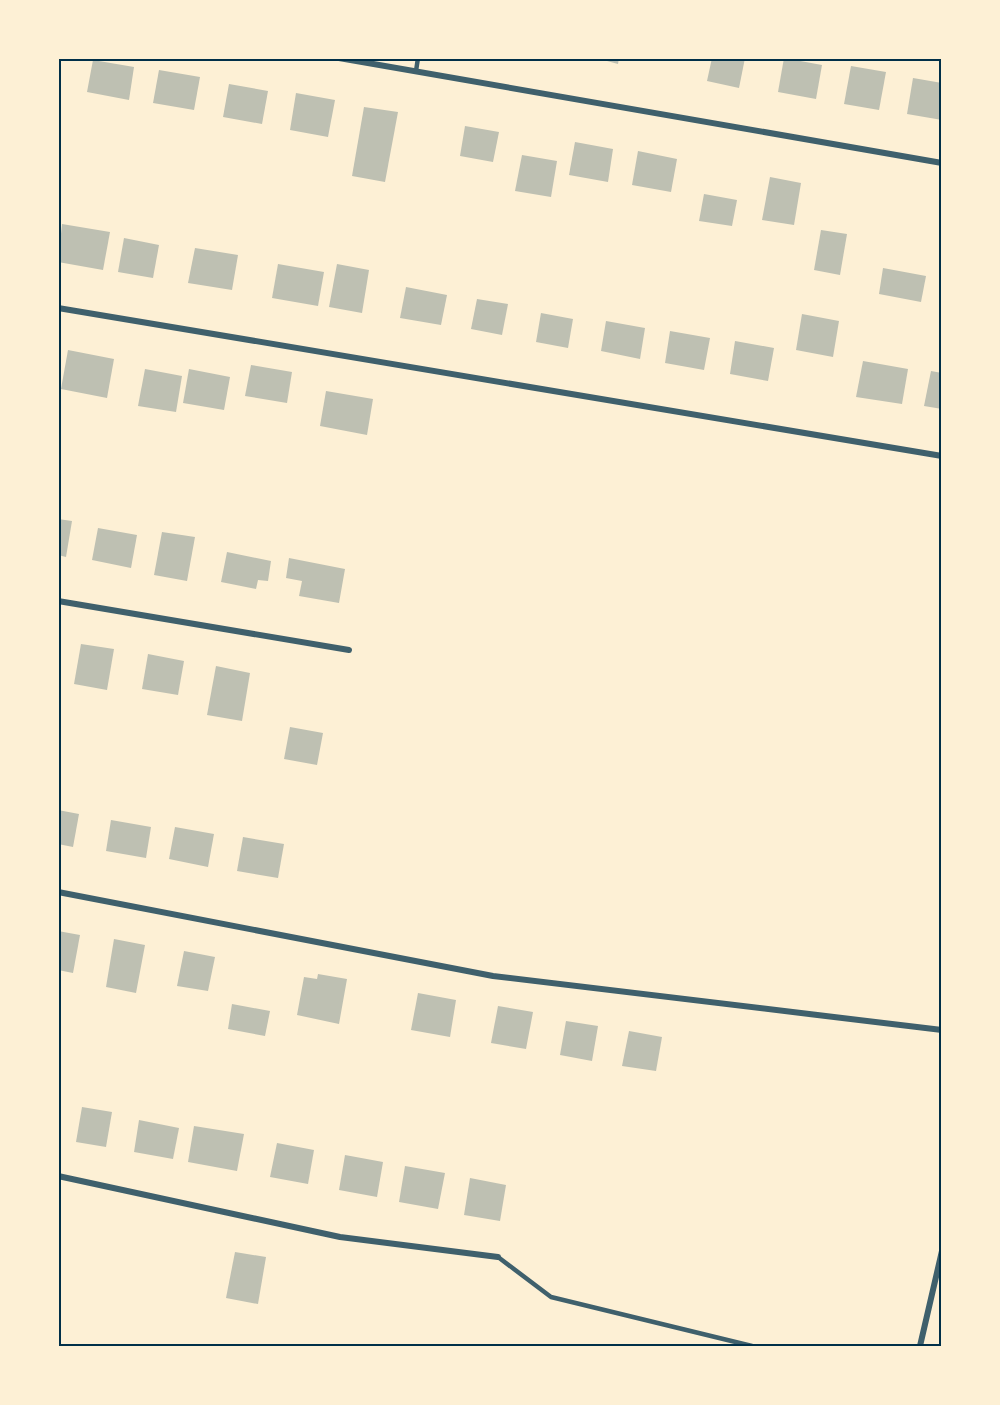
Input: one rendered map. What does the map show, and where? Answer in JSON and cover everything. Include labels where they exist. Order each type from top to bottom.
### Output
[{"type":"street","points":[[339,58],[942,163]]},
{"type":"street","points":[[58,308],[942,456]]},
{"type":"street","points":[[58,601],[349,650]]},
{"type":"street","points":[[58,892],[493,976],[942,1030]]},
{"type":"street","points":[[58,1176],[340,1237],[498,1257]]},
{"type":"street","points":[[920,1347],[942,1251]]},
{"type":"lane","points":[[416,70],[418,58]]},
{"type":"lane","points":[[498,1257],[551,1298],[752,1347]]},
{"type":"building","points":[[596,58],[619,58],[618,64]]},
{"type":"building","points":[[712,58],[745,58],[739,88],[707,81]]},
{"type":"building","points":[[784,58],[822,65],[816,99],[778,92]]},
{"type":"building","points":[[93,60],[134,67],[129,100],[87,92]]},
{"type":"building","points":[[851,66],[886,72],[879,110],[844,104]]},
{"type":"building","points":[[159,70],[200,77],[194,110],[153,103]]},
{"type":"building","points":[[913,78],[942,83],[942,120],[907,114]]},
{"type":"building","points":[[229,84],[268,91],[262,124],[223,117]]},
{"type":"building","points":[[296,93],[335,100],[328,137],[290,130]]},
{"type":"building","points":[[364,107],[398,112],[385,182],[352,176]]},
{"type":"building","points":[[465,126],[499,132],[493,162],[460,156]]},
{"type":"building","points":[[575,142],[613,149],[608,182],[569,175]]},
{"type":"building","points":[[638,151],[677,159],[671,192],[632,185]]},
{"type":"building","points":[[522,155],[557,161],[551,197],[515,191]]},
{"type":"building","points":[[770,177],[801,183],[794,225],[762,220]]},
{"type":"building","points":[[704,194],[737,200],[732,226],[699,221]]},
{"type":"building","points":[[62,224],[110,232],[103,270],[58,262]]},
{"type":"building","points":[[821,230],[847,234],[840,275],[814,270]]},
{"type":"building","points":[[124,238],[159,245],[153,278],[118,272]]},
{"type":"building","points":[[195,248],[238,255],[232,290],[188,283]]},
{"type":"building","points":[[278,264],[324,272],[318,306],[272,298]]},
{"type":"building","points":[[337,264],[369,270],[362,313],[329,307]]},
{"type":"building","points":[[883,268],[926,276],[921,302],[879,294]]},
{"type":"building","points":[[406,287],[447,295],[441,325],[400,318]]},
{"type":"building","points":[[477,299],[508,304],[502,335],[471,329]]},
{"type":"building","points":[[541,313],[573,319],[568,348],[536,342]]},
{"type":"building","points":[[802,314],[839,321],[833,357],[796,350]]},
{"type":"building","points":[[606,321],[645,328],[640,359],[601,351]]},
{"type":"building","points":[[670,331],[710,338],[704,370],[665,363]]},
{"type":"building","points":[[735,341],[774,348],[768,381],[730,374]]},
{"type":"building","points":[[68,350],[114,359],[107,398],[61,389]]},
{"type":"building","points":[[863,361],[908,369],[902,404],[856,397]]},
{"type":"building","points":[[251,365],[292,372],[287,403],[245,396]]},
{"type":"building","points":[[145,369],[182,376],[176,412],[138,406]]},
{"type":"building","points":[[189,369],[230,377],[224,410],[183,403]]},
{"type":"building","points":[[931,371],[942,373],[942,409],[924,406]]},
{"type":"building","points":[[326,391],[373,399],[367,435],[320,426]]},
{"type":"building","points":[[58,519],[72,521],[66,557],[58,555]]},
{"type":"building","points":[[98,528],[137,535],[131,568],[92,560]]},
{"type":"building","points":[[162,532],[195,537],[187,581],[154,575]]},
{"type":"building","points":[[227,552],[271,561],[268,581],[258,580],[256,589],[221,582]]},
{"type":"building","points":[[289,558],[345,569],[339,603],[299,596],[302,581],[286,578]]},
{"type":"building","points":[[81,644],[114,649],[107,690],[74,684]]},
{"type":"building","points":[[148,654],[184,661],[178,695],[142,689]]},
{"type":"building","points":[[216,666],[250,673],[242,721],[207,715]]},
{"type":"building","points":[[290,727],[323,733],[317,765],[284,759]]},
{"type":"building","points":[[58,810],[79,814],[73,847],[58,844]]},
{"type":"building","points":[[111,820],[151,827],[146,858],[106,851]]},
{"type":"building","points":[[175,827],[214,834],[208,867],[169,859]]},
{"type":"building","points":[[243,837],[284,844],[278,878],[237,871]]},
{"type":"building","points":[[58,931],[80,935],[73,973],[58,970]]},
{"type":"building","points":[[114,939],[145,945],[136,993],[106,987]]},
{"type":"building","points":[[184,951],[215,957],[208,991],[177,986]]},
{"type":"building","points":[[318,974],[347,979],[339,1024],[297,1015],[304,977],[317,979]]},
{"type":"building","points":[[418,993],[456,1000],[450,1037],[411,1030]]},
{"type":"building","points":[[232,1004],[270,1011],[265,1036],[228,1029]]},
{"type":"building","points":[[498,1006],[533,1012],[526,1049],[491,1043]]},
{"type":"building","points":[[566,1021],[598,1026],[592,1061],[560,1055]]},
{"type":"building","points":[[629,1031],[662,1037],[656,1071],[622,1066]]},
{"type":"building","points":[[82,1107],[112,1112],[106,1147],[76,1142]]},
{"type":"building","points":[[139,1120],[179,1128],[173,1159],[134,1152]]},
{"type":"building","points":[[194,1126],[244,1134],[237,1171],[188,1162]]},
{"type":"building","points":[[277,1143],[314,1150],[308,1184],[270,1177]]},
{"type":"building","points":[[345,1155],[383,1162],[377,1197],[339,1190]]},
{"type":"building","points":[[405,1166],[445,1173],[438,1209],[399,1202]]},
{"type":"building","points":[[470,1178],[506,1185],[500,1221],[464,1215]]},
{"type":"building","points":[[235,1252],[266,1257],[258,1304],[226,1298]]}]
